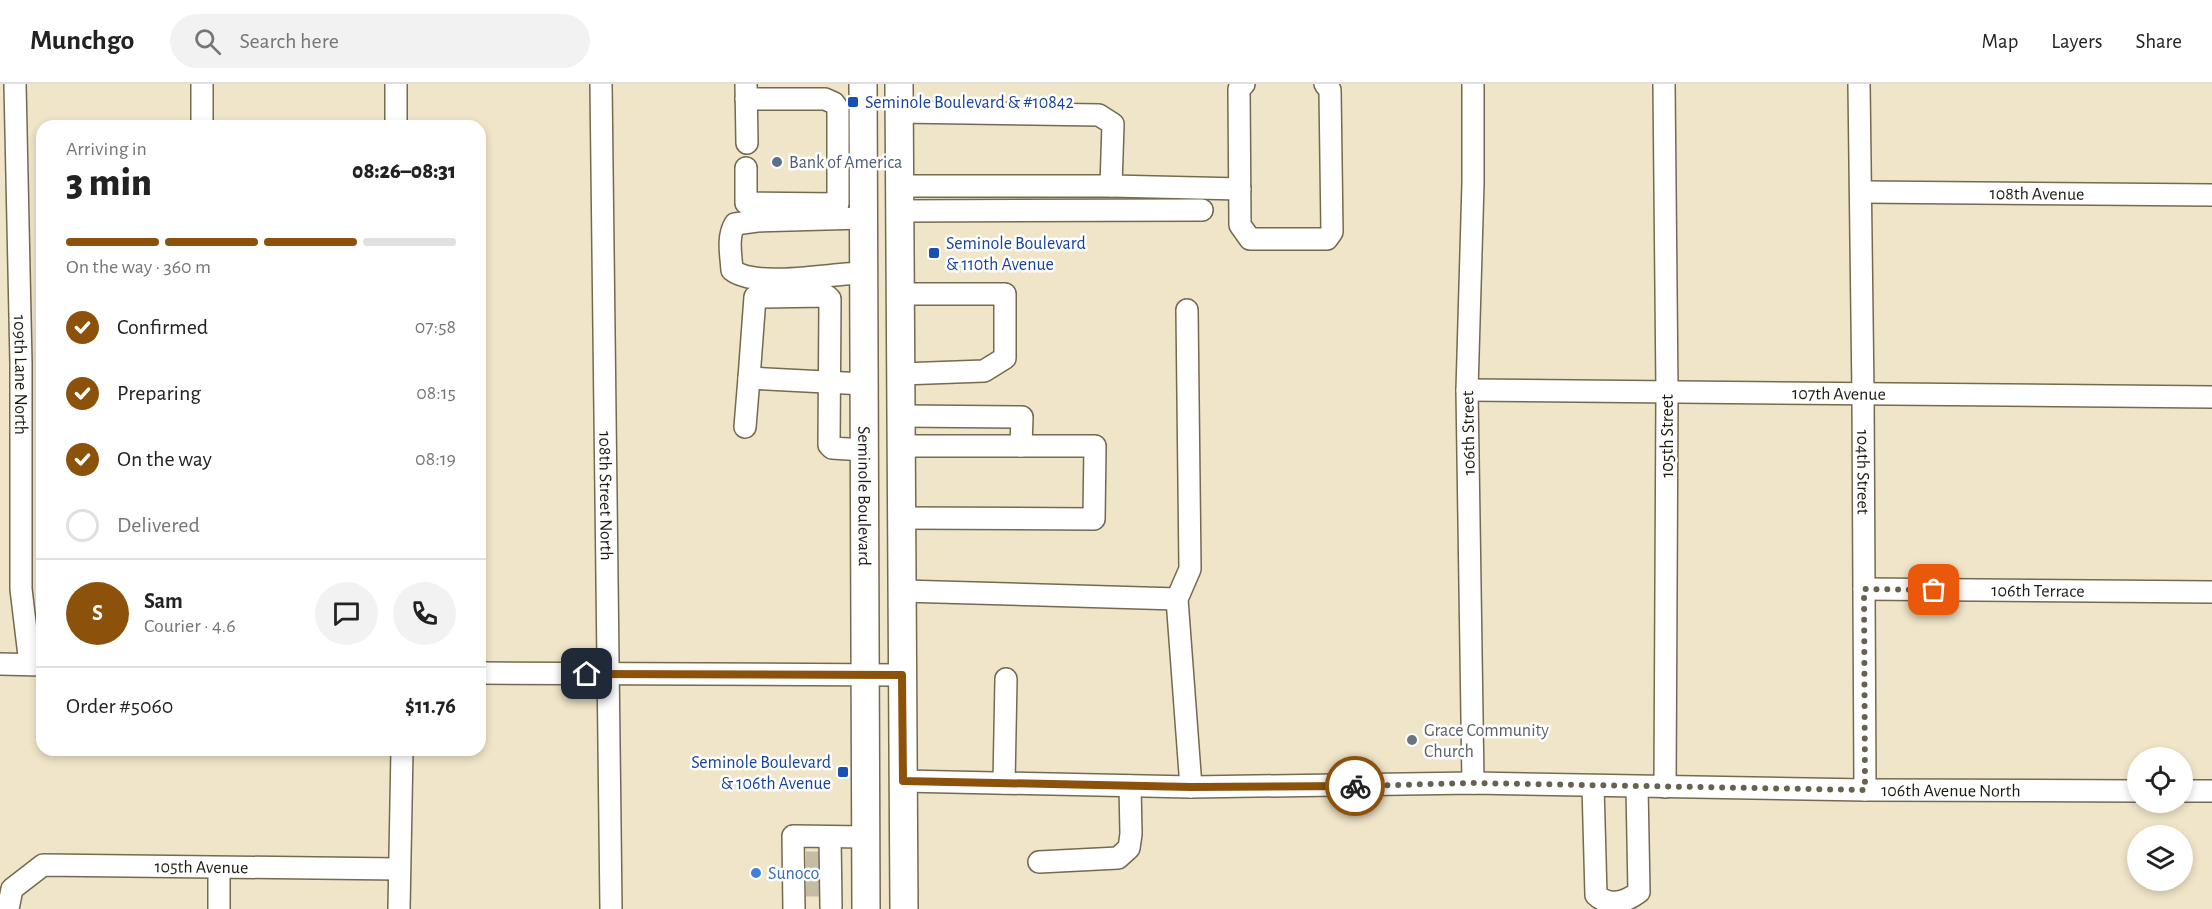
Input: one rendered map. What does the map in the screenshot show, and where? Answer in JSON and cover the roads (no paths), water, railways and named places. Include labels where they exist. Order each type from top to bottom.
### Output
[{"type":"main road","name":"Seminole Boulevard","points":[[863,84],[866,907]]},
{"type":"main road","name":"Seminole Boulevard","points":[[898,84],[904,909]]},
{"type":"street","name":"109th Lane North","points":[[15,84],[21,363],[21,589],[36,664]]},
{"type":"street","points":[[202,84],[202,120]]},
{"type":"street","points":[[396,84],[396,120]]},
{"type":"street","name":"108th Street North","points":[[601,84],[611,909]]},
{"type":"street","points":[[1244,84],[1239,89],[1240,225],[1250,239],[1327,239],[1332,232],[1330,90],[1324,84]]},
{"type":"street","name":"106th Street","points":[[1473,84],[1473,183],[1467,390],[1473,783]]},
{"type":"street","name":"105th Street","points":[[1664,84],[1667,391],[1665,787]]},
{"type":"street","name":"104th Street","points":[[1859,84],[1865,790]]},
{"type":"street","points":[[746,168],[746,203],[838,204],[838,109],[834,104],[825,99],[746,92],[747,143]]},
{"type":"street","points":[[899,112],[1099,115],[1113,124],[1111,186]]},
{"type":"street","points":[[900,198],[973,185],[1240,189]]},
{"type":"street","name":"108th Avenue","points":[[1861,192],[2212,195]]},
{"type":"street","points":[[900,198],[1202,210]]},
{"type":"street","points":[[863,218],[757,221],[735,224],[731,231],[730,248],[732,270],[740,276],[801,279],[863,273]]},
{"type":"street","points":[[900,294],[1005,294],[1005,358],[984,371],[901,374]]},
{"type":"street","points":[[745,427],[755,297],[827,296],[830,299],[830,445],[864,450]]},
{"type":"street","points":[[1187,310],[1190,569],[1177,599],[1191,787]]},
{"type":"street","points":[[750,378],[864,384]]},
{"type":"street","name":"107th Avenue","points":[[1467,390],[2212,397]]},
{"type":"street","points":[[901,416],[1022,417],[1021,446]]},
{"type":"street","points":[[902,446],[1095,446],[1094,519],[902,518]]},
{"type":"street","name":"106th Terrace","points":[[1864,589],[2212,592]]},
{"type":"street","points":[[903,591],[1177,599]]},
{"type":"street","points":[[0,664],[36,664]]},
{"type":"street","points":[[486,673],[902,675]]},
{"type":"street","points":[[1004,783],[1006,679]]},
{"type":"street","points":[[399,909],[402,756]]},
{"type":"street","name":"106th Avenue North","points":[[903,781],[1191,787],[1473,783],[1865,790],[2127,791]]},
{"type":"street","points":[[1039,862],[1118,858],[1129,848],[1130,786]]},
{"type":"street","points":[[1593,786],[1596,895],[1601,899],[1619,902],[1628,901],[1639,892],[1637,787]]},
{"type":"street","points":[[2193,791],[2212,791]]},
{"type":"street","points":[[819,893],[813,862],[793,836],[866,837]]},
{"type":"street","points":[[819,893],[813,862],[830,837]]},
{"type":"street","name":"105th Avenue","points":[[10,899],[43,865],[399,869]]},
{"type":"street","points":[[219,868],[219,909]]},
{"type":"street","points":[[794,909],[819,893],[866,907]]},
{"type":"tunnel","points":[[806,862],[824,862]]},
{"type":"tunnel","points":[[806,886],[824,886]]},
{"type":"place","name":"Seminole Boulevard & #10842","points":[[853,102]]},
{"type":"place","name":"Bank of America","points":[[777,162]]},
{"type":"place","name":"Seminole Boulevard & 110th Avenue","points":[[934,253]]},
{"type":"place","name":"Grace Community Church","points":[[1412,740]]},
{"type":"place","name":"Seminole Boulevard & 106th Avenue","points":[[843,772]]},
{"type":"place","name":"Sunoco","points":[[756,873]]}]
